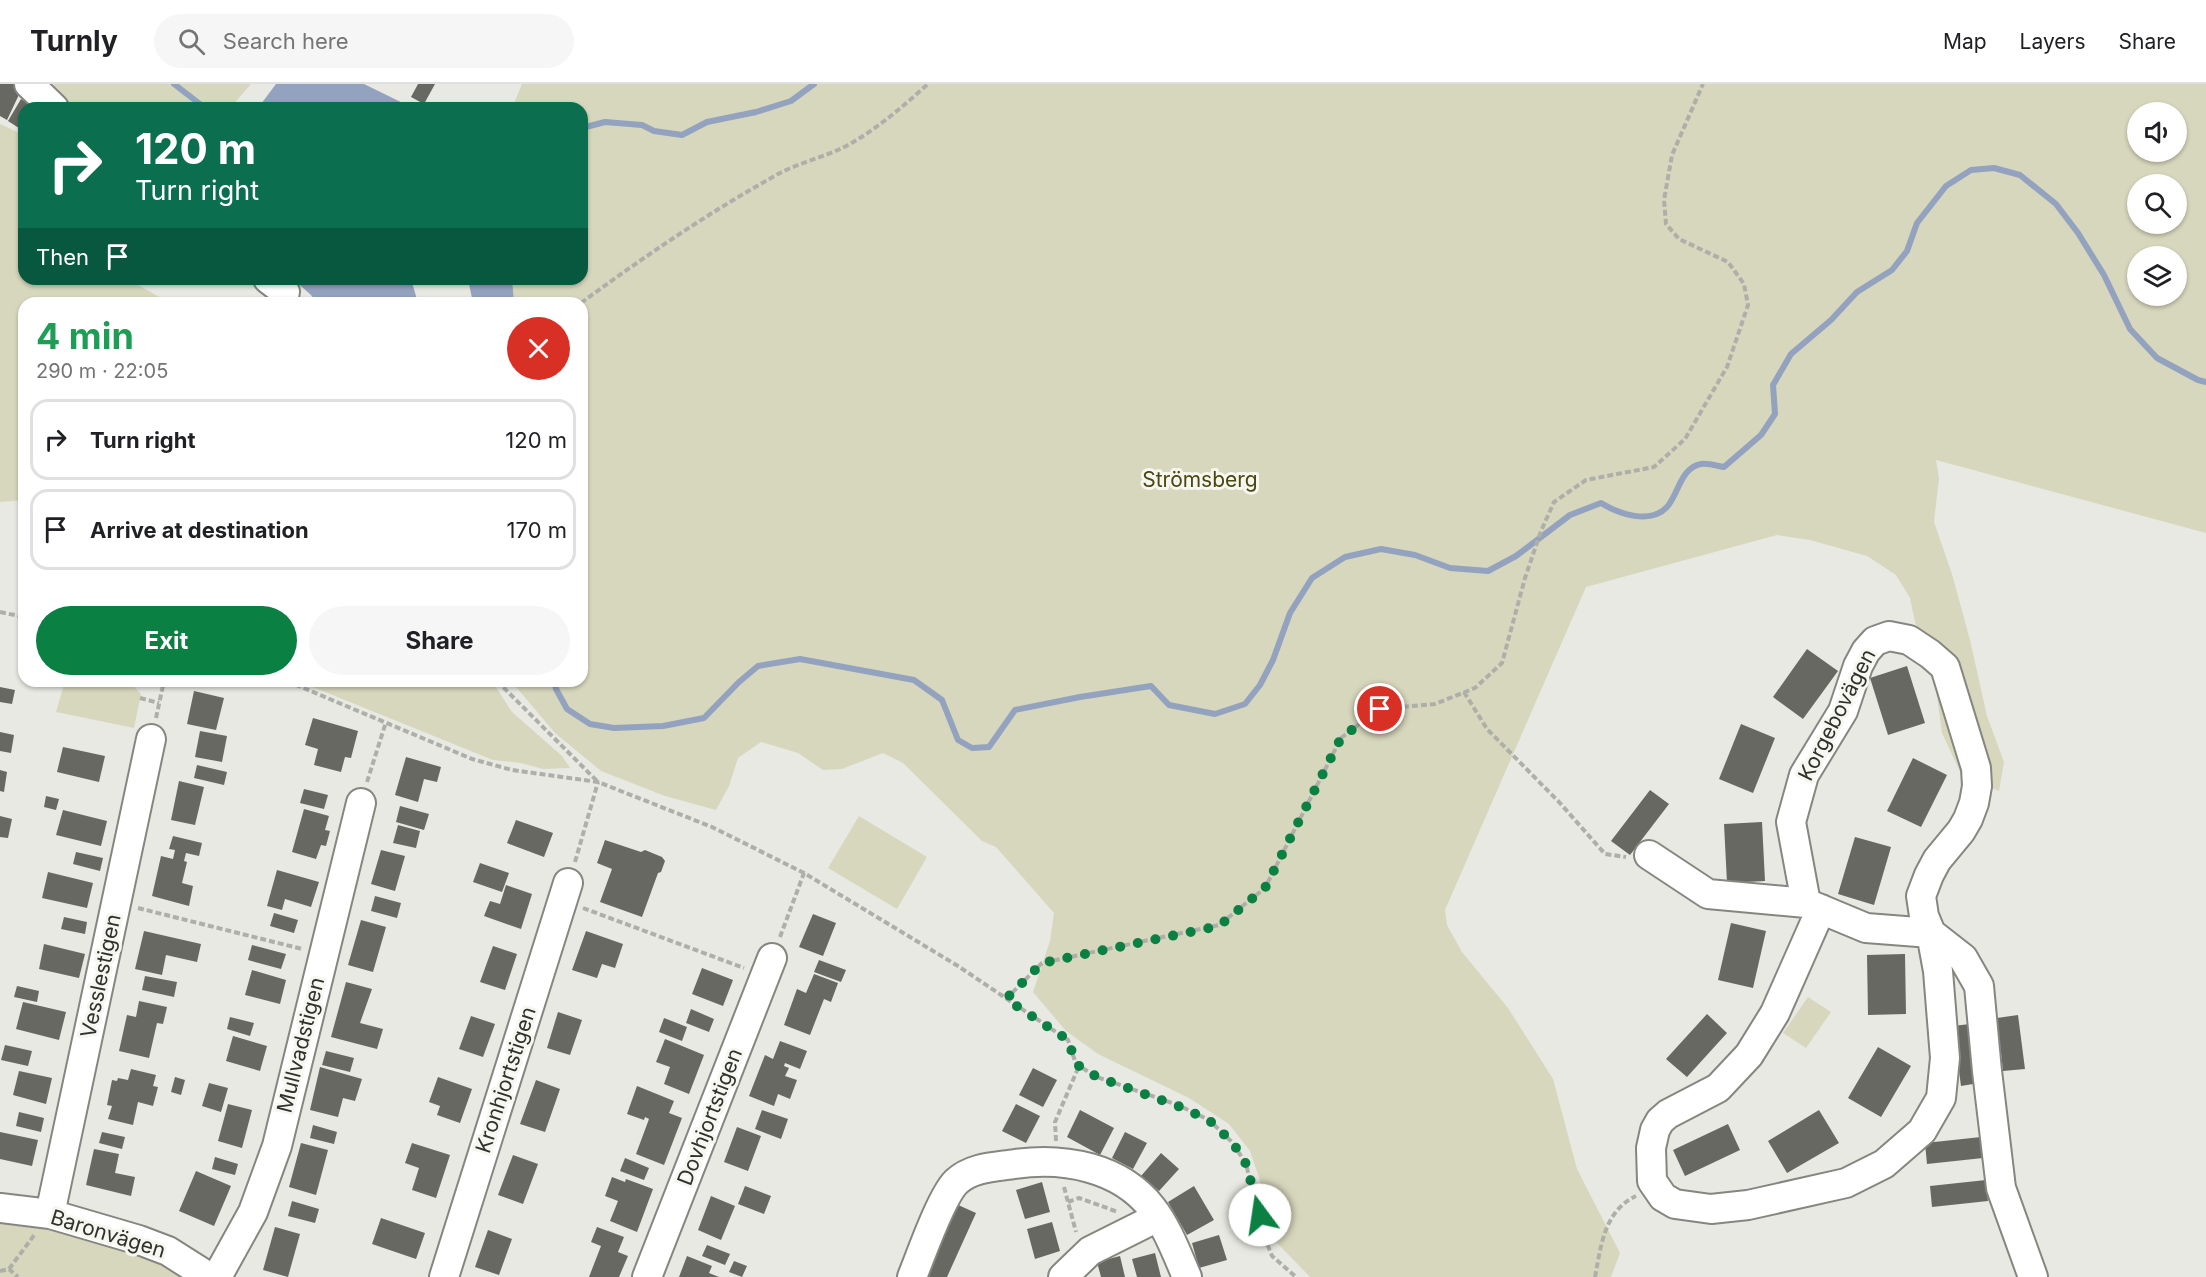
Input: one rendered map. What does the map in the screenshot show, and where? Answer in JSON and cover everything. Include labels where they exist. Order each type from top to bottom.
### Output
[{"type":"street","points":[[29,84],[48,102]]},
{"type":"street","name":"Korgebovägen","points":[[1655,1187],[1663,1197],[1675,1204],[1688,1208],[1711,1209],[1748,1205],[1846,1183],[1884,1164],[1922,1131],[1941,1098],[1946,1058],[1938,971],[1921,896],[1937,860],[1968,819],[1974,804],[1977,786],[1976,768],[1945,667],[1909,640],[1889,636],[1875,641],[1866,651],[1858,666],[1843,711],[1804,775],[1791,822],[1814,906]]},
{"type":"street","name":"Vesslestigen","points":[[50,1214],[151,739]]},
{"type":"street","name":"Mullvadstigen","points":[[217,1277],[253,1212],[277,1146],[361,803]]},
{"type":"street","points":[[1649,855],[1708,894],[1814,906],[1866,928],[1931,933],[1963,958],[1979,986],[2001,1188],[2032,1277]]},
{"type":"street","name":"Kronhjortstigen","points":[[444,1277],[566,892]]},
{"type":"street","points":[[1655,1187],[1652,1181],[1651,1148],[1652,1139],[1660,1120],[1718,1088],[1749,1055],[1775,1013],[1814,906]]},
{"type":"street","name":"Dovhjortstigen","points":[[647,1277],[769,967]]},
{"type":"street","points":[[912,1277],[945,1198],[954,1184],[964,1175],[977,1169],[1030,1162],[1060,1162],[1082,1166],[1103,1172],[1133,1189],[1146,1201],[1152,1220],[1187,1277]]},
{"type":"street","name":"Baronvägen","points":[[0,1208],[50,1214],[168,1251],[209,1277]]},
{"type":"street","points":[[1062,1277],[1090,1251],[1152,1220]]},
{"type":"path","points":[[588,298],[648,254],[730,202],[783,171],[840,149],[865,135],[928,84]]},
{"type":"path","points":[[1006,999],[1042,963],[1219,926],[1265,888],[1341,738],[1380,709],[1435,704],[1475,688],[1502,663],[1525,578],[1541,531],[1554,502],[1586,480],[1654,467],[1685,439],[1727,368],[1748,305],[1744,284],[1728,262],[1679,239],[1666,224],[1664,200],[1672,155],[1703,84]]},
{"type":"path","points":[[0,612],[18,616]]},
{"type":"path","points":[[151,739],[163,687]]},
{"type":"path","points":[[301,687],[472,759],[513,770],[598,782],[711,827],[804,873],[958,966],[1068,1040],[1076,1064],[1097,1077],[1178,1106],[1209,1120],[1233,1143],[1246,1164],[1264,1236],[1272,1256],[1296,1277]]},
{"type":"path","points":[[503,687],[598,782]]},
{"type":"path","points":[[1464,693],[1487,729],[1559,802],[1605,854],[1637,859],[1649,855]]},
{"type":"path","points":[[140,698],[159,703]]},
{"type":"path","points":[[361,803],[386,722]]},
{"type":"path","points":[[598,782],[566,892],[769,967],[804,873]]},
{"type":"path","points":[[116,902],[324,954]]},
{"type":"path","points":[[1595,1277],[1603,1238],[1609,1222],[1627,1201],[1655,1187]]},
{"type":"path","points":[[1068,1202],[1079,1198],[1152,1220]]},
{"type":"path","points":[[0,1271],[9,1269],[50,1214]]},
{"type":"path","points":[[9,1269],[18,1277]]},
{"type":"green space","points":[[54,84],[251,84],[235,102],[56,102],[51,93]]},
{"type":"green space","name":"Strömsberg","points":[[522,84],[2206,84],[2206,533],[1936,460],[1939,478],[1934,522],[1952,574],[1987,716],[2004,762],[1999,791],[1961,774],[1942,733],[1934,676],[1915,622],[1910,598],[1896,575],[1867,556],[1810,540],[1777,535],[1586,587],[1445,910],[1447,925],[1462,952],[1508,1008],[1553,1079],[1577,1169],[1620,1253],[1611,1277],[1310,1277],[1277,1243],[1266,1198],[1250,1151],[1229,1124],[1189,1098],[1098,1054],[1066,1031],[1033,992],[1050,941],[1054,913],[996,847],[982,841],[903,763],[883,753],[842,769],[823,770],[798,753],[761,742],[738,758],[729,786],[716,810],[665,796],[601,771],[555,733],[516,687],[588,687],[588,297],[488,297],[486,285],[588,285],[588,102],[514,102]]},
{"type":"green space","points":[[0,124],[18,132],[18,285],[138,285],[159,297],[18,297],[18,500],[0,502]]},
{"type":"green space","points":[[63,687],[135,687],[141,694],[134,728],[56,712]]},
{"type":"green space","points":[[313,687],[496,687],[512,712],[562,756],[570,768],[543,769],[521,763],[493,760]]},
{"type":"green space","points":[[859,816],[927,857],[897,909],[828,868]]},
{"type":"green space","points":[[1808,997],[1831,1012],[1806,1048],[1783,1033]]},
{"type":"green space","points":[[0,1223],[37,1227],[165,1261],[186,1277],[0,1277]]},
{"type":"water","points":[[276,84],[364,84],[401,102],[262,102]]},
{"type":"water","points":[[300,285],[413,285],[416,297],[312,297]]},
{"type":"water","points":[[469,285],[512,285],[514,297],[472,297]]},
{"type":"building","points":[[0,84],[24,84],[7,120],[0,116]]},
{"type":"building","points":[[418,84],[435,84],[425,102],[411,97]]},
{"type":"building","points":[[18,104],[18,127],[8,121]]},
{"type":"building","points":[[1807,649],[1838,671],[1803,719],[1773,697]]},
{"type":"building","points":[[1907,666],[1925,723],[1888,735],[1870,678]]},
{"type":"building","points":[[0,687],[15,690],[12,704],[0,702]]},
{"type":"building","points":[[194,691],[224,698],[216,730],[187,724]]},
{"type":"building","points":[[313,718],[358,731],[351,758],[345,757],[341,772],[314,765],[318,749],[305,745]]},
{"type":"building","points":[[1741,724],[1775,738],[1753,793],[1719,779]]},
{"type":"building","points":[[200,731],[227,736],[222,762],[195,757]]},
{"type":"building","points":[[0,732],[14,735],[11,753],[0,751]]},
{"type":"building","points":[[63,747],[105,756],[99,782],[57,772]]},
{"type":"building","points":[[406,757],[441,767],[437,782],[424,779],[418,802],[395,795]]},
{"type":"building","points":[[1913,758],[1947,775],[1921,827],[1887,811]]},
{"type":"building","points":[[197,765],[227,772],[224,785],[194,778]]},
{"type":"building","points":[[0,770],[7,772],[4,792],[0,791]]},
{"type":"building","points":[[179,781],[204,787],[195,825],[171,820]]},
{"type":"building","points":[[304,789],[328,795],[324,809],[300,803]]},
{"type":"building","points":[[1650,790],[1669,804],[1630,855],[1611,841]]},
{"type":"building","points":[[46,796],[59,799],[56,810],[44,807]]},
{"type":"building","points":[[400,806],[429,814],[424,830],[396,822]]},
{"type":"building","points":[[304,809],[329,816],[325,830],[330,831],[326,846],[321,845],[316,859],[292,852]]},
{"type":"building","points":[[63,810],[107,821],[101,846],[56,835]]},
{"type":"building","points":[[0,816],[12,819],[8,838],[0,837]]},
{"type":"building","points":[[516,820],[553,833],[544,857],[507,843]]},
{"type":"building","points":[[1762,822],[1765,881],[1727,883],[1724,824]]},
{"type":"building","points":[[398,825],[420,831],[416,848],[393,843]]},
{"type":"building","points":[[173,836],[202,843],[199,856],[186,853],[184,861],[187,862],[182,883],[193,886],[189,906],[152,896],[161,856],[173,859],[175,850],[169,849]]},
{"type":"building","points":[[1855,837],[1891,847],[1874,905],[1838,894]]},
{"type":"building","points":[[605,840],[641,852],[645,850],[662,857],[665,861],[661,872],[658,873],[642,917],[600,902],[612,869],[597,863]]},
{"type":"building","points":[[381,850],[405,856],[395,891],[371,884]]},
{"type":"building","points":[[76,852],[103,858],[100,871],[73,864]]},
{"type":"building","points":[[480,863],[509,873],[502,892],[473,882]]},
{"type":"building","points":[[277,870],[319,882],[311,907],[285,899],[282,910],[267,906]]},
{"type":"building","points":[[48,872],[93,883],[87,908],[42,898]]},
{"type":"building","points":[[506,885],[532,894],[521,929],[484,916],[490,901],[500,904]]},
{"type":"building","points":[[375,896],[401,903],[397,918],[371,911]]},
{"type":"building","points":[[274,913],[298,920],[294,933],[270,926]]},
{"type":"building","points":[[813,914],[836,923],[823,956],[799,947]]},
{"type":"building","points":[[64,917],[87,922],[85,934],[61,929]]},
{"type":"building","points":[[361,920],[386,927],[373,972],[348,965]]},
{"type":"building","points":[[1731,923],[1766,931],[1753,988],[1718,980]]},
{"type":"building","points":[[144,931],[201,944],[197,962],[166,955],[162,975],[135,969]]},
{"type":"building","points":[[586,931],[623,944],[615,968],[602,964],[597,978],[572,970]]},
{"type":"building","points":[[44,944],[85,954],[79,978],[39,969]]},
{"type":"building","points":[[252,945],[286,954],[281,969],[248,960]]},
{"type":"building","points":[[493,946],[517,954],[505,990],[480,982]]},
{"type":"building","points":[[1905,954],[1906,1014],[1868,1015],[1867,955]]},
{"type":"building","points":[[819,960],[846,970],[841,982],[814,972]]},
{"type":"building","points":[[702,968],[733,980],[723,1006],[692,994]]},
{"type":"building","points":[[252,970],[286,980],[280,1004],[245,995]]},
{"type":"building","points":[[814,974],[838,983],[831,1002],[824,999],[810,1035],[784,1025],[797,989],[806,993]]},
{"type":"building","points":[[145,976],[177,982],[174,997],[142,990]]},
{"type":"building","points":[[346,982],[372,989],[360,1023],[383,1029],[377,1049],[331,1037]]},
{"type":"building","points":[[17,986],[39,991],[37,1002],[14,997]]},
{"type":"building","points":[[139,1001],[167,1007],[163,1024],[157,1023],[149,1058],[119,1051],[127,1015],[136,1017]]},
{"type":"building","points":[[23,1002],[66,1012],[59,1040],[16,1029]]},
{"type":"building","points":[[691,1009],[714,1019],[709,1032],[686,1023]]},
{"type":"building","points":[[558,1012],[582,1020],[570,1055],[547,1048]]},
{"type":"building","points":[[1707,1014],[1727,1033],[1687,1077],[1666,1059]]},
{"type":"building","points":[[2018,1015],[2025,1069],[2003,1071],[1997,1018]]},
{"type":"building","points":[[471,1016],[495,1024],[483,1057],[459,1049]]},
{"type":"building","points":[[230,1017],[254,1023],[250,1036],[227,1029]]},
{"type":"building","points":[[664,1018],[687,1027],[682,1041],[659,1032]]},
{"type":"building","points":[[1970,1024],[1979,1083],[1961,1086],[1953,1026]]},
{"type":"building","points":[[233,1036],[267,1046],[260,1071],[226,1061]]},
{"type":"building","points":[[665,1039],[704,1055],[689,1094],[664,1084],[670,1067],[656,1062]]},
{"type":"building","points":[[780,1041],[807,1051],[800,1069],[785,1063],[784,1066],[789,1068],[785,1076],[797,1080],[790,1099],[778,1094],[774,1106],[749,1096],[765,1055],[773,1059]]},
{"type":"building","points":[[5,1045],[32,1051],[28,1066],[1,1060]]},
{"type":"building","points":[[1878,1047],[1911,1066],[1881,1117],[1848,1098]]},
{"type":"building","points":[[326,1051],[354,1058],[350,1072],[322,1065]]},
{"type":"building","points":[[320,1067],[362,1079],[355,1101],[343,1098],[338,1117],[310,1110]]},
{"type":"building","points":[[1033,1068],[1057,1080],[1043,1107],[1019,1095]]},
{"type":"building","points":[[131,1069],[156,1075],[153,1086],[158,1087],[153,1106],[138,1102],[133,1125],[108,1119],[112,1106],[107,1105],[112,1080],[117,1081],[118,1078],[128,1080]]},
{"type":"building","points":[[19,1071],[52,1078],[46,1104],[13,1095]]},
{"type":"building","points":[[175,1077],[185,1080],[181,1095],[171,1092]]},
{"type":"building","points":[[438,1077],[472,1089],[460,1123],[437,1115],[440,1106],[429,1102]]},
{"type":"building","points":[[536,1080],[560,1089],[545,1132],[520,1124]]},
{"type":"building","points":[[209,1083],[228,1088],[221,1112],[202,1106]]},
{"type":"building","points":[[637,1086],[674,1101],[669,1113],[682,1118],[664,1165],[636,1154],[649,1119],[645,1117],[644,1120],[627,1114]]},
{"type":"building","points":[[228,1104],[252,1110],[242,1148],[218,1141]]},
{"type":"building","points":[[1016,1104],[1040,1116],[1026,1143],[1002,1131]]},
{"type":"building","points":[[762,1110],[788,1119],[781,1139],[755,1129]]},
{"type":"building","points":[[1080,1110],[1114,1128],[1100,1155],[1067,1137]]},
{"type":"building","points":[[1819,1110],[1839,1143],[1787,1173],[1768,1141]]},
{"type":"building","points":[[19,1112],[44,1118],[41,1132],[16,1126]]},
{"type":"building","points":[[1728,1124],[1740,1150],[1685,1176],[1673,1150]]},
{"type":"building","points":[[313,1125],[337,1132],[334,1144],[310,1138]]},
{"type":"building","points":[[737,1127],[761,1136],[748,1171],[724,1162]]},
{"type":"building","points":[[0,1132],[38,1140],[32,1166],[0,1159]]},
{"type":"building","points":[[102,1132],[125,1137],[122,1149],[99,1143]]},
{"type":"building","points":[[1125,1132],[1147,1143],[1133,1169],[1112,1158]]},
{"type":"building","points":[[1981,1137],[1983,1158],[1927,1164],[1925,1143]]},
{"type":"building","points":[[301,1143],[328,1150],[316,1195],[289,1187]]},
{"type":"building","points":[[412,1143],[450,1155],[436,1198],[412,1190],[419,1168],[405,1163]]},
{"type":"building","points":[[94,1149],[119,1154],[115,1173],[135,1177],[131,1196],[86,1185]]},
{"type":"building","points":[[1161,1153],[1179,1169],[1159,1191],[1141,1176]]},
{"type":"building","points":[[513,1155],[538,1164],[523,1204],[498,1195]]},
{"type":"building","points":[[215,1157],[238,1164],[235,1175],[212,1169]]},
{"type":"building","points":[[625,1158],[649,1168],[644,1180],[620,1171]]},
{"type":"building","points":[[196,1171],[231,1186],[214,1226],[179,1211]]},
{"type":"building","points":[[612,1177],[625,1182],[626,1179],[653,1189],[637,1232],[610,1221],[618,1201],[605,1196]]},
{"type":"building","points":[[1986,1180],[1988,1201],[1932,1207],[1930,1186]]},
{"type":"building","points":[[1042,1182],[1050,1212],[1025,1219],[1016,1190]]},
{"type":"building","points":[[745,1186],[771,1196],[764,1214],[738,1204]]},
{"type":"building","points":[[1194,1186],[1214,1220],[1187,1235],[1168,1202]]},
{"type":"building","points":[[711,1196],[735,1206],[721,1240],[698,1230]]},
{"type":"building","points":[[292,1201],[319,1209],[315,1223],[288,1216]]},
{"type":"building","points":[[956,1204],[976,1213],[947,1277],[924,1277]]},
{"type":"building","points":[[381,1218],[425,1233],[416,1259],[372,1244]]},
{"type":"building","points":[[1052,1222],[1060,1251],[1035,1259],[1027,1229]]},
{"type":"building","points":[[275,1227],[300,1234],[288,1277],[263,1270]]},
{"type":"building","points":[[597,1227],[624,1237],[618,1252],[628,1256],[619,1277],[589,1277],[601,1246],[591,1242]]},
{"type":"building","points":[[488,1230],[512,1239],[499,1275],[475,1267]]},
{"type":"building","points":[[1219,1235],[1227,1260],[1199,1268],[1192,1243]]},
{"type":"building","points":[[707,1245],[730,1254],[725,1265],[702,1256]]},
{"type":"building","points":[[1155,1253],[1161,1277],[1137,1277],[1132,1259]]},
{"type":"building","points":[[687,1256],[712,1266],[709,1273],[719,1277],[679,1277]]},
{"type":"building","points":[[1120,1256],[1125,1277],[1101,1277],[1097,1262]]},
{"type":"building","points":[[734,1261],[747,1266],[742,1277],[729,1272]]},
{"type":"waterway","points":[[174,84],[197,102]]},
{"type":"waterway","points":[[588,126],[605,122],[642,125],[654,131],[682,135],[707,122],[756,112],[791,101],[814,84]]},
{"type":"waterway","points":[[556,687],[567,709],[590,724],[614,728],[663,726],[704,718],[758,666],[800,659],[914,680],[942,700],[958,740],[972,748],[989,747],[1015,710],[1080,697],[1151,686],[1169,705],[1215,714],[1245,704],[1260,685],[1273,660],[1290,613],[1312,578],[1345,557],[1381,549],[1415,555],[1450,568],[1488,571],[1516,556],[1570,515],[1601,503],[1625,514],[1652,516],[1667,507],[1684,476],[1694,466],[1710,464],[1724,467],[1761,435],[1775,414],[1773,385],[1791,354],[1831,320],[1857,292],[1892,270],[1907,251],[1917,223],[1946,186],[1971,170],[1994,168],[2020,175],[2056,204],[2078,233],[2104,275],[2130,329],[2157,358],[2206,382]]},
{"type":"route","points":[[1260,1215],[1246,1164],[1233,1143],[1209,1120],[1178,1106],[1097,1077],[1076,1064],[1068,1040],[1006,999],[1042,963],[1219,926],[1265,888],[1341,738],[1380,709]]}]
